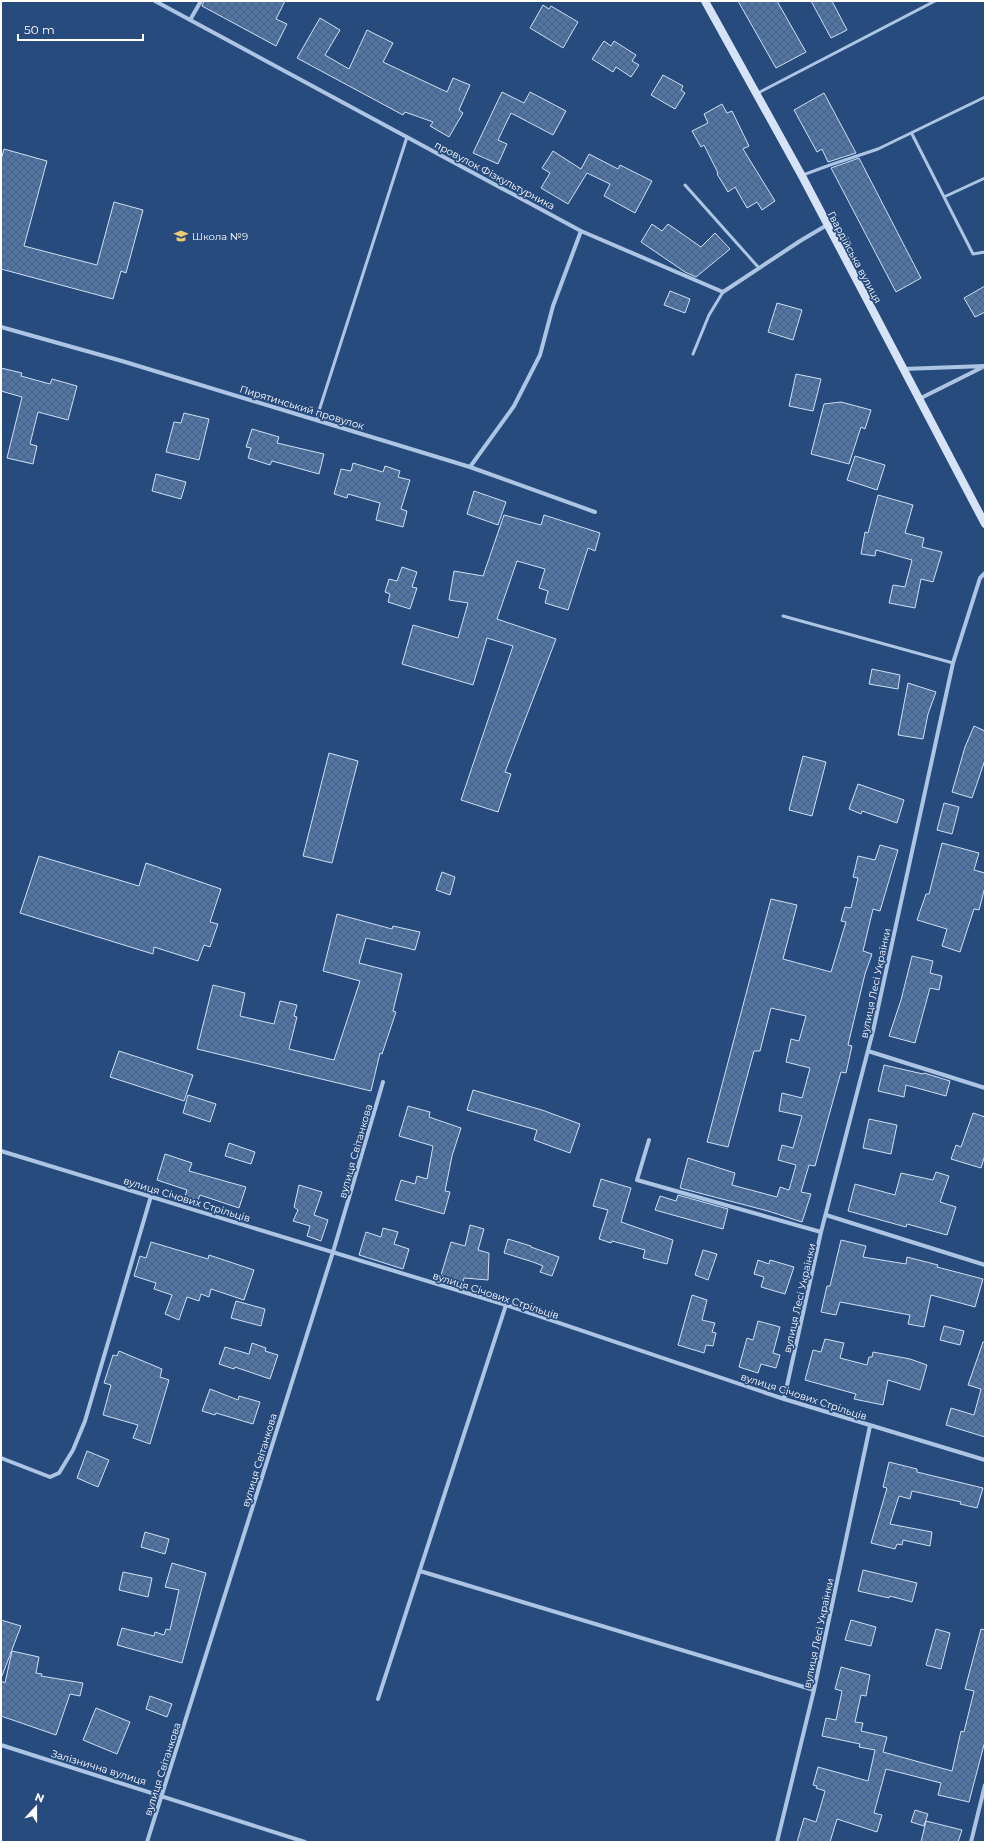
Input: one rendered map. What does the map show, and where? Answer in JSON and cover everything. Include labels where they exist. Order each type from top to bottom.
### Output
[{"type":"main road","name":"Гвардійська вулиця","points":[[705,1],[802,176],[902,369],[920,399],[985,524]]},
{"type":"street","name":"провулок Фізкультурника","points":[[156,1],[582,231],[723,292]]},
{"type":"street","points":[[190,20],[201,1]]},
{"type":"street","points":[[723,292],[827,225]]},
{"type":"street","points":[[470,467],[514,406],[540,355],[553,306],[582,231]]},
{"type":"street","name":"Пирятинський провулок","points":[[1,327],[122,361],[470,467],[595,512]]},
{"type":"street","points":[[902,369],[985,366]]},
{"type":"street","points":[[920,399],[985,366]]},
{"type":"street","name":"вулиця Лесі Українки","points":[[784,1398],[821,1232],[868,1051],[953,663],[980,578],[985,573]]},
{"type":"street","points":[[868,1051],[985,1088]]},
{"type":"street","name":"вулиця Світанкова","points":[[147,1842],[333,1252],[383,1082]]},
{"type":"street","points":[[649,1140],[637,1180],[821,1232]]},
{"type":"street","name":"вулиця Січових Стрільців","points":[[1,1151],[506,1306],[870,1426],[985,1460]]},
{"type":"street","points":[[1,1458],[50,1477],[59,1474],[73,1450],[85,1421],[150,1196]]},
{"type":"street","points":[[826,1215],[985,1265]]},
{"type":"street","points":[[378,1699],[506,1306]]},
{"type":"street","name":"вулиця Лесі Українки","points":[[777,1842],[814,1690],[870,1426]]},
{"type":"street","points":[[420,1571],[814,1690]]},
{"type":"street","name":"Залізнична вулиця","points":[[1,1745],[163,1795],[305,1842]]},
{"type":"street","points":[[971,1842],[985,1785]]},
{"type":"lane","points":[[757,94],[935,1]]},
{"type":"lane","points":[[802,176],[878,149],[912,134],[985,97]]},
{"type":"lane","points":[[912,134],[973,254],[985,252]]},
{"type":"lane","points":[[316,420],[407,137]]},
{"type":"lane","points":[[944,197],[985,178]]},
{"type":"lane","points":[[685,185],[759,268]]},
{"type":"lane","points":[[693,354],[709,315],[723,292]]},
{"type":"lane","points":[[784,616],[953,663]]},
{"type":"building","points":[[204,1],[285,1],[276,19],[287,24],[276,46],[202,6]]},
{"type":"building","points":[[738,1],[777,1],[806,52],[776,68]]},
{"type":"building","points":[[811,1],[832,1],[847,30],[831,38]]},
{"type":"building","points":[[543,5],[549,9],[551,6],[578,22],[563,48],[530,28]]},
{"type":"building","points":[[320,18],[340,30],[325,55],[349,69],[367,30],[393,43],[383,62],[447,92],[453,78],[470,85],[459,110],[463,113],[449,137],[430,126],[433,122],[405,112],[403,115],[297,58]]},
{"type":"building","points":[[604,41],[611,46],[614,41],[636,55],[632,61],[639,65],[631,77],[616,67],[613,72],[592,59]]},
{"type":"building","points":[[663,75],[683,86],[681,90],[685,93],[675,109],[651,95]]},
{"type":"building","points":[[502,92],[524,103],[530,92],[566,111],[553,135],[511,113],[498,140],[507,144],[498,164],[473,153]]},
{"type":"building","points":[[824,93],[856,153],[828,162],[822,149],[817,152],[794,110]]},
{"type":"building","points":[[722,104],[727,113],[732,111],[749,146],[743,149],[775,201],[762,210],[757,202],[747,208],[735,187],[728,192],[717,174],[718,173],[704,145],[701,147],[692,131],[708,123],[704,114]]},
{"type":"building","points":[[4,149],[47,161],[24,246],[97,265],[114,202],[143,210],[126,273],[121,271],[113,299],[1,269],[1,160]]},
{"type":"building","points":[[553,151],[581,169],[589,154],[618,169],[620,165],[652,181],[635,213],[604,196],[610,184],[587,173],[568,204],[541,188],[550,173],[542,168]]},
{"type":"building","points":[[859,158],[921,278],[896,292],[831,168]]},
{"type":"building","points":[[652,224],[662,231],[668,224],[701,247],[715,233],[730,249],[696,277],[685,272],[641,242]]},
{"type":"building","points":[[985,286],[985,312],[975,317],[964,298]]},
{"type":"building","points":[[670,291],[690,299],[685,313],[664,305]]},
{"type":"building","points":[[777,303],[802,310],[793,340],[768,332]]},
{"type":"building","points":[[1,368],[22,373],[21,376],[50,384],[52,379],[77,386],[68,420],[38,412],[30,444],[37,446],[33,464],[7,458],[22,397],[1,391]]},
{"type":"building","points":[[796,374],[821,379],[813,411],[789,406]]},
{"type":"building","points":[[841,402],[871,410],[865,429],[861,427],[849,464],[811,454],[824,404]]},
{"type":"building","points":[[184,413],[209,419],[199,460],[166,452],[174,422],[181,423]]},
{"type":"building","points":[[252,429],[279,437],[277,443],[324,454],[319,474],[272,461],[270,465],[248,458],[251,448],[246,447]]},
{"type":"building","points":[[855,456],[885,465],[877,490],[847,480]]},
{"type":"building","points":[[353,463],[383,472],[385,466],[400,471],[398,477],[410,480],[401,509],[407,511],[403,527],[376,520],[380,503],[348,494],[347,498],[334,494],[341,469],[351,471]]},
{"type":"building","points":[[156,474],[186,482],[181,499],[152,491]]},
{"type":"building","points":[[474,491],[506,502],[498,525],[467,514]]},
{"type":"building","points":[[878,495],[913,505],[905,533],[924,538],[922,547],[942,552],[933,582],[921,579],[915,608],[889,603],[893,585],[905,587],[912,560],[876,550],[875,556],[861,554],[865,532],[868,533]]},
{"type":"building","points":[[504,515],[541,525],[544,515],[600,533],[595,551],[588,548],[568,610],[545,603],[548,591],[539,588],[545,569],[517,561],[497,619],[556,639],[505,772],[511,774],[498,812],[461,800],[513,646],[487,638],[473,685],[402,664],[413,625],[458,638],[468,603],[449,600],[454,571],[483,576]]},
{"type":"building","points":[[402,567],[417,572],[412,587],[417,588],[410,609],[388,602],[390,594],[385,592],[389,579],[397,581]]},
{"type":"building","points":[[872,669],[900,675],[898,689],[869,684]]},
{"type":"building","points":[[908,683],[936,692],[928,714],[923,739],[898,735]]},
{"type":"building","points":[[974,726],[985,731],[985,760],[972,798],[952,792],[965,747]]},
{"type":"building","points":[[329,753],[358,761],[332,863],[303,856]]},
{"type":"building","points":[[803,756],[826,762],[812,816],[789,810]]},
{"type":"building","points":[[858,784],[904,800],[897,823],[862,811],[861,814],[849,809]]},
{"type":"building","points":[[944,803],[959,807],[952,834],[937,830]]},
{"type":"building","points":[[942,843],[979,853],[974,870],[985,873],[985,887],[979,910],[974,909],[960,952],[942,946],[947,929],[917,920],[926,894],[929,894]]},
{"type":"building","points":[[880,845],[898,850],[880,911],[873,909],[863,951],[872,954],[865,974],[848,1045],[852,1046],[846,1073],[841,1072],[815,1166],[809,1165],[801,1192],[811,1194],[802,1222],[768,1211],[680,1188],[688,1158],[735,1173],[732,1185],[777,1197],[780,1187],[789,1190],[796,1165],[778,1160],[782,1145],[793,1148],[802,1116],[779,1111],[782,1093],[802,1098],[810,1068],[786,1062],[791,1039],[799,1041],[806,1016],[771,1008],[760,1051],[754,1051],[728,1147],[707,1142],[771,899],[797,905],[783,959],[831,972],[846,922],[841,921],[845,907],[851,908],[858,878],[853,877],[858,856],[875,860]]},
{"type":"building","points":[[39,856],[139,886],[146,863],[221,889],[210,922],[218,924],[210,947],[204,945],[198,961],[154,947],[153,954],[20,913]]},
{"type":"building","points":[[442,872],[455,877],[450,895],[436,890]]},
{"type":"building","points":[[337,914],[392,929],[393,926],[420,932],[415,950],[366,938],[359,963],[402,974],[393,1011],[396,1012],[382,1054],[380,1053],[371,1091],[197,1049],[213,985],[245,993],[240,1016],[274,1024],[280,1001],[297,1005],[294,1016],[297,1017],[289,1049],[334,1060],[360,981],[323,971]]},
{"type":"building","points":[[912,956],[933,961],[930,973],[942,976],[939,990],[930,988],[915,1043],[889,1036],[901,1000]]},
{"type":"building","points":[[119,1051],[193,1075],[184,1101],[110,1077]]},
{"type":"building","points":[[884,1065],[924,1073],[950,1081],[946,1096],[906,1085],[904,1097],[878,1091]]},
{"type":"building","points":[[473,1090],[542,1110],[580,1124],[570,1153],[534,1140],[537,1130],[467,1110]]},
{"type":"building","points":[[188,1095],[216,1104],[210,1122],[183,1113]]},
{"type":"building","points":[[408,1106],[430,1112],[429,1117],[461,1128],[452,1156],[445,1191],[450,1192],[444,1214],[395,1200],[401,1180],[415,1184],[417,1176],[427,1179],[433,1146],[399,1136]]},
{"type":"building","points":[[973,1113],[985,1117],[985,1155],[981,1168],[951,1159],[956,1145],[961,1147]]},
{"type":"building","points":[[869,1119],[897,1125],[891,1154],[863,1148]]},
{"type":"building","points":[[229,1143],[255,1152],[251,1164],[225,1156]]},
{"type":"building","points":[[165,1154],[192,1163],[189,1171],[246,1187],[239,1208],[200,1195],[198,1200],[185,1196],[187,1190],[157,1180]]},
{"type":"building","points":[[936,1172],[949,1176],[940,1202],[956,1207],[947,1235],[907,1224],[906,1227],[848,1211],[855,1184],[895,1195],[901,1173],[933,1180]]},
{"type":"building","points":[[601,1179],[631,1188],[621,1222],[673,1240],[667,1264],[643,1258],[645,1250],[599,1239],[608,1210],[593,1206]]},
{"type":"building","points":[[299,1185],[322,1192],[314,1215],[328,1220],[321,1241],[307,1236],[310,1226],[293,1221],[298,1210],[294,1207]]},
{"type":"building","points":[[678,1195],[728,1209],[723,1229],[655,1210],[660,1196],[676,1201]]},
{"type":"building","points":[[470,1225],[484,1229],[478,1250],[489,1253],[488,1280],[464,1278],[463,1282],[441,1275],[451,1242],[465,1246]]},
{"type":"building","points":[[383,1228],[398,1232],[394,1244],[409,1249],[403,1269],[359,1255],[366,1232],[381,1237]]},
{"type":"building","points":[[508,1239],[559,1257],[552,1276],[540,1272],[543,1266],[504,1253]]},
{"type":"building","points":[[841,1240],[866,1246],[863,1257],[906,1264],[907,1257],[938,1265],[937,1267],[983,1279],[975,1307],[931,1295],[924,1327],[908,1324],[910,1315],[840,1302],[836,1315],[821,1312],[827,1286],[830,1286]]},
{"type":"building","points":[[151,1242],[208,1259],[209,1255],[254,1270],[244,1300],[211,1289],[209,1297],[201,1294],[199,1301],[187,1297],[179,1320],[165,1314],[172,1295],[154,1289],[156,1283],[134,1276],[140,1256],[146,1258]]},
{"type":"building","points":[[703,1250],[717,1254],[708,1280],[695,1275]]},
{"type":"building","points":[[758,1260],[769,1264],[770,1260],[794,1267],[785,1294],[761,1287],[764,1277],[754,1274]]},
{"type":"building","points":[[692,1295],[707,1300],[702,1320],[715,1323],[712,1332],[716,1333],[713,1346],[706,1345],[704,1353],[678,1345]]},
{"type":"building","points":[[236,1301],[265,1309],[261,1326],[231,1318]]},
{"type":"building","points":[[758,1321],[780,1327],[773,1353],[780,1355],[776,1368],[761,1364],[758,1373],[739,1367],[747,1338],[753,1340]]},
{"type":"building","points":[[944,1326],[964,1331],[960,1345],[940,1340]]},
{"type":"building","points":[[825,1339],[844,1343],[840,1358],[867,1365],[869,1357],[872,1357],[873,1352],[910,1359],[927,1365],[920,1390],[888,1380],[883,1405],[854,1399],[856,1394],[805,1380],[813,1350],[821,1352]]},
{"type":"building","points":[[983,1342],[985,1342],[985,1437],[946,1425],[951,1408],[974,1415],[981,1389],[968,1385]]},
{"type":"building","points":[[252,1343],[266,1348],[265,1351],[278,1355],[270,1379],[235,1367],[234,1369],[219,1364],[225,1347],[249,1354]]},
{"type":"building","points":[[119,1351],[162,1369],[160,1377],[169,1380],[150,1444],[133,1438],[138,1425],[103,1415],[111,1385],[104,1383],[113,1355],[117,1356]]},
{"type":"building","points":[[210,1389],[238,1400],[239,1396],[260,1402],[253,1424],[216,1413],[215,1415],[202,1411]]},
{"type":"building","points":[[87,1451],[109,1460],[98,1487],[77,1478]]},
{"type":"building","points":[[889,1462],[917,1469],[917,1472],[983,1488],[977,1508],[960,1504],[961,1502],[912,1491],[910,1499],[899,1496],[890,1524],[932,1532],[930,1546],[903,1540],[902,1545],[897,1544],[895,1549],[871,1543],[887,1488],[883,1487]]},
{"type":"building","points":[[145,1532],[169,1539],[165,1554],[141,1547]]},
{"type":"building","points":[[172,1563],[206,1573],[182,1663],[117,1645],[122,1628],[154,1636],[155,1632],[164,1635],[166,1629],[170,1630],[179,1590],[165,1587]]},
{"type":"building","points":[[863,1570],[917,1583],[912,1602],[890,1596],[889,1598],[858,1591]]},
{"type":"building","points":[[123,1572],[152,1578],[148,1597],[119,1590]]},
{"type":"building","points":[[1,1620],[21,1626],[2,1676],[1,1675]]},
{"type":"building","points":[[851,1620],[876,1627],[871,1646],[845,1640]]},
{"type":"building","points":[[936,1629],[950,1633],[941,1669],[926,1665]]},
{"type":"building","points":[[981,1629],[985,1630],[985,1741],[969,1802],[938,1795],[941,1783],[886,1769],[874,1813],[882,1815],[877,1832],[837,1819],[830,1842],[797,1842],[804,1818],[816,1822],[825,1791],[816,1788],[817,1786],[813,1785],[818,1767],[868,1781],[875,1750],[859,1747],[860,1744],[822,1736],[826,1718],[836,1720],[842,1691],[835,1689],[841,1667],[870,1675],[866,1696],[861,1695],[855,1722],[863,1723],[861,1731],[887,1737],[883,1752],[952,1771],[961,1731],[964,1732],[974,1691],[965,1689]]},
{"type":"building","points":[[12,1651],[39,1657],[36,1673],[42,1674],[41,1676],[83,1683],[80,1696],[70,1694],[56,1735],[1,1716],[1,1681],[5,1683]]},
{"type":"building","points":[[150,1696],[172,1704],[167,1717],[146,1709]]},
{"type":"building","points":[[96,1708],[130,1722],[117,1754],[83,1740]]},
{"type":"building","points":[[915,1810],[928,1814],[924,1826],[911,1822]]},
{"type":"building","points":[[926,1821],[962,1830],[958,1842],[921,1842]]},
{"type":"place","name":"Школа №9","points":[[181,236]]}]
